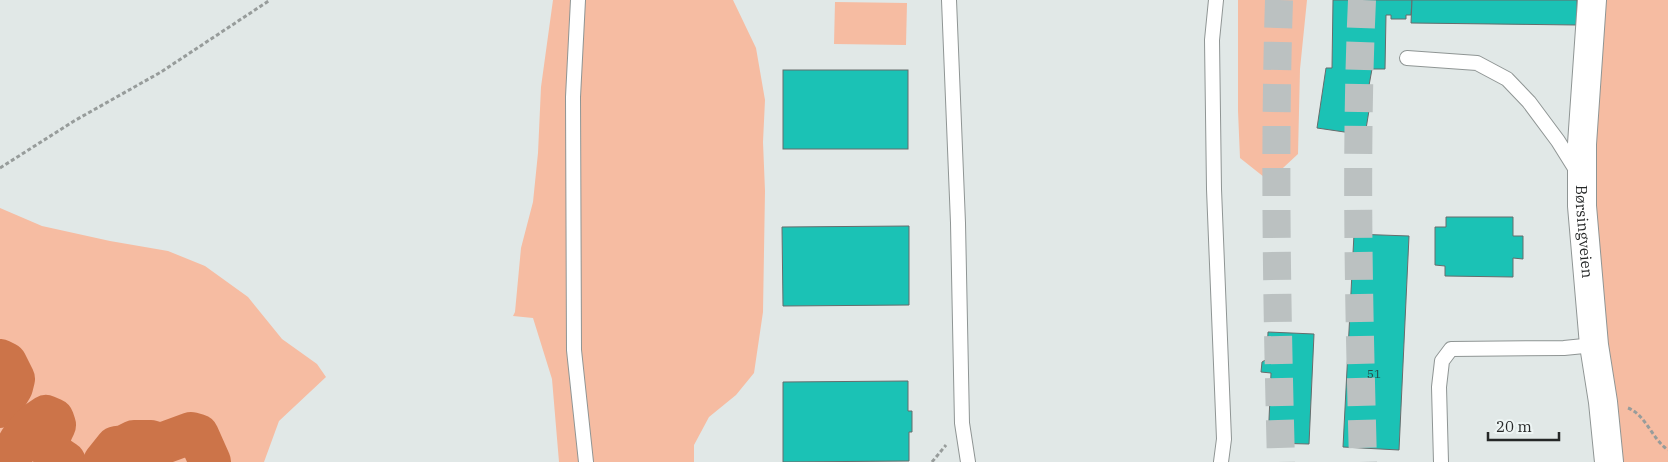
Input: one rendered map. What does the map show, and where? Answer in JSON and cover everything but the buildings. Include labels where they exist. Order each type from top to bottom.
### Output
[{"type":"street","name":"Børsingveien","points":[[1592,0],[1582,144],[1582,206],[1594,345],[1603,402],[1609,462]]},
{"type":"lane","points":[[578,0],[573,97],[574,350],[586,462]]},
{"type":"lane","points":[[949,0],[958,223],[962,423],[968,462]]},
{"type":"lane","points":[[1216,0],[1212,40],[1214,189],[1224,439],[1221,462]]},
{"type":"lane","points":[[1407,58],[1477,64],[1507,78],[1529,102],[1558,141],[1582,180]]},
{"type":"lane","points":[[1441,462],[1439,387],[1442,361],[1451,349],[1564,348],[1594,345]]},
{"type":"path","points":[[0,168],[74,121],[161,72],[270,0]]},
{"type":"path","points":[[1603,402],[1619,404],[1635,411],[1661,445],[1668,450]]},
{"type":"shaded area","points":[[553,0],[733,0],[756,48],[765,100],[763,142],[765,191],[763,312],[754,373],[736,395],[709,417],[694,445],[694,462],[559,462],[552,379],[533,318],[513,316],[515,312],[521,248],[533,202],[538,153],[541,87]]},
{"type":"shaded area","points":[[1238,0],[1307,0],[1300,69],[1298,154],[1269,181],[1240,158]]},
{"type":"shaded area","points":[[1598,0],[1668,0],[1668,462],[1622,462],[1602,344],[1590,115]]},
{"type":"shaded area","points":[[835,2],[907,3],[906,45],[834,44]]},
{"type":"shaded area","points":[[0,208],[42,226],[168,251],[205,266],[248,297],[282,339],[317,364],[326,377],[279,421],[264,462],[0,462]]},
{"type":"waterway","points":[[0,360],[6,363],[14,379],[12,387],[0,407]]},
{"type":"waterway","points":[[7,462],[25,434],[46,416],[53,419],[55,425],[49,446],[54,454],[65,462]]},
{"type":"waterway","points":[[104,462],[116,447],[124,446],[134,441],[151,441],[161,444],[191,433],[198,435],[210,462]]},
{"type":"tunnel","points":[[1279,0],[1277,231],[1281,462]]},
{"type":"tunnel","points":[[1362,0],[1358,173],[1363,462]]}]
